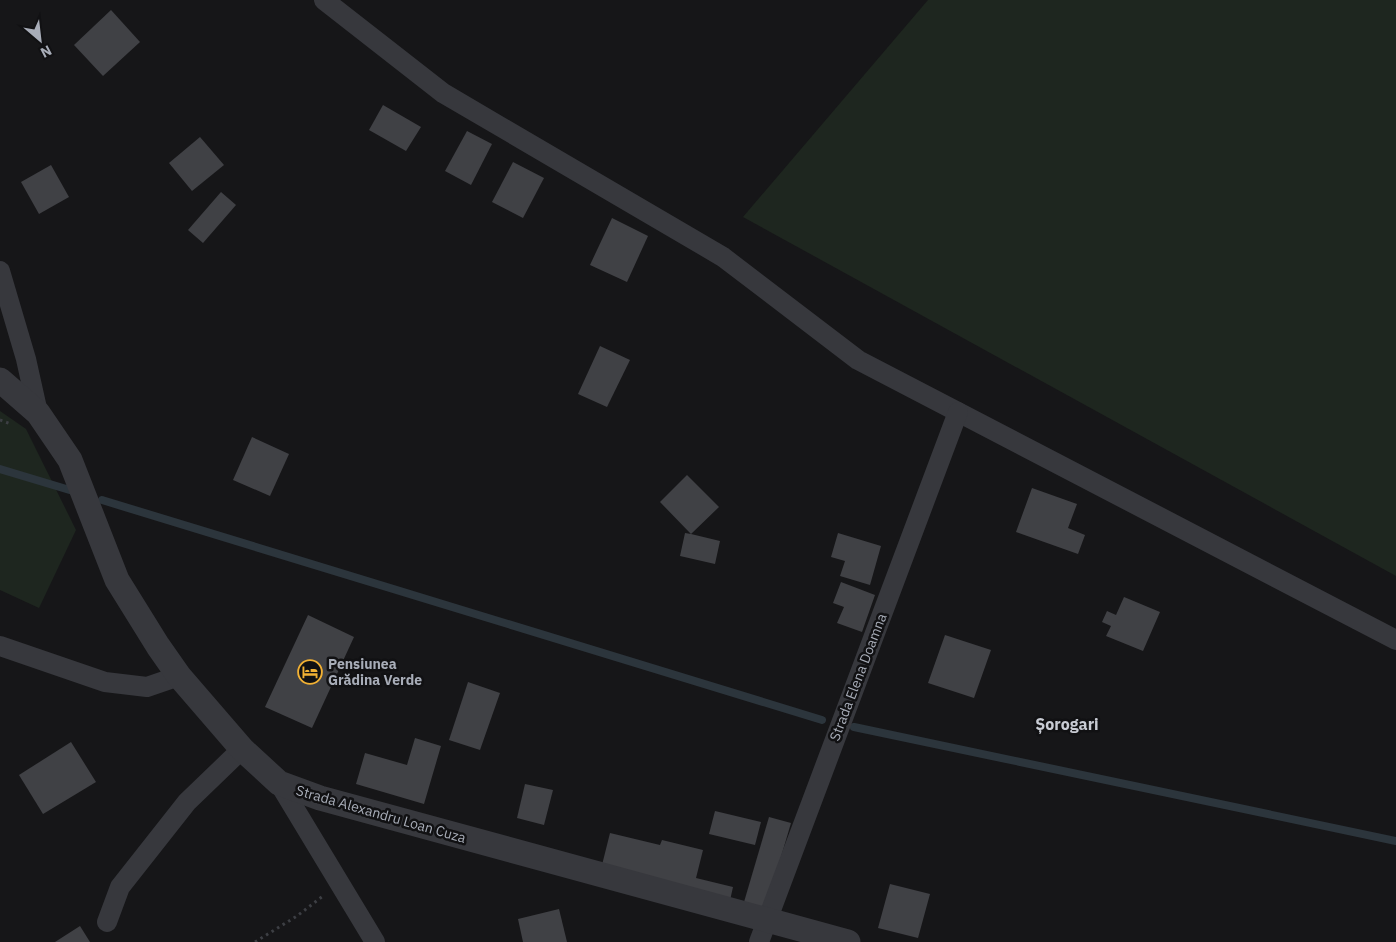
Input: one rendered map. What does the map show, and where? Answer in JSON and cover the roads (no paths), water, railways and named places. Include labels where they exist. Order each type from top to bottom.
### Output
[{"type":"street","points":[[324,0],[443,93],[722,257],[858,360],[1396,640]]},
{"type":"street","points":[[0,271],[26,359],[38,413]]},
{"type":"street","name":"Strada Alexandru Loan Cuza","points":[[0,380],[38,413],[70,460],[117,580],[158,646],[179,676],[242,749],[279,783],[320,798],[763,931],[848,942]]},
{"type":"street","name":"Strada Elena Doamna","points":[[763,931],[958,412]]},
{"type":"street","points":[[0,646],[104,682],[147,687],[179,676]]},
{"type":"street","points":[[107,922],[120,887],[187,802],[242,749]]},
{"type":"street","points":[[279,783],[375,942]]},
{"type":"waterway","points":[[0,469],[73,491]]},
{"type":"waterway","points":[[102,500],[822,720]]},
{"type":"waterway","points":[[854,727],[1396,841]]},
{"type":"place","name":"Pensiunea Grădina Verde","points":[[310,672]]},
{"type":"district","name":"Șorogari","points":[[1067,724]]}]
